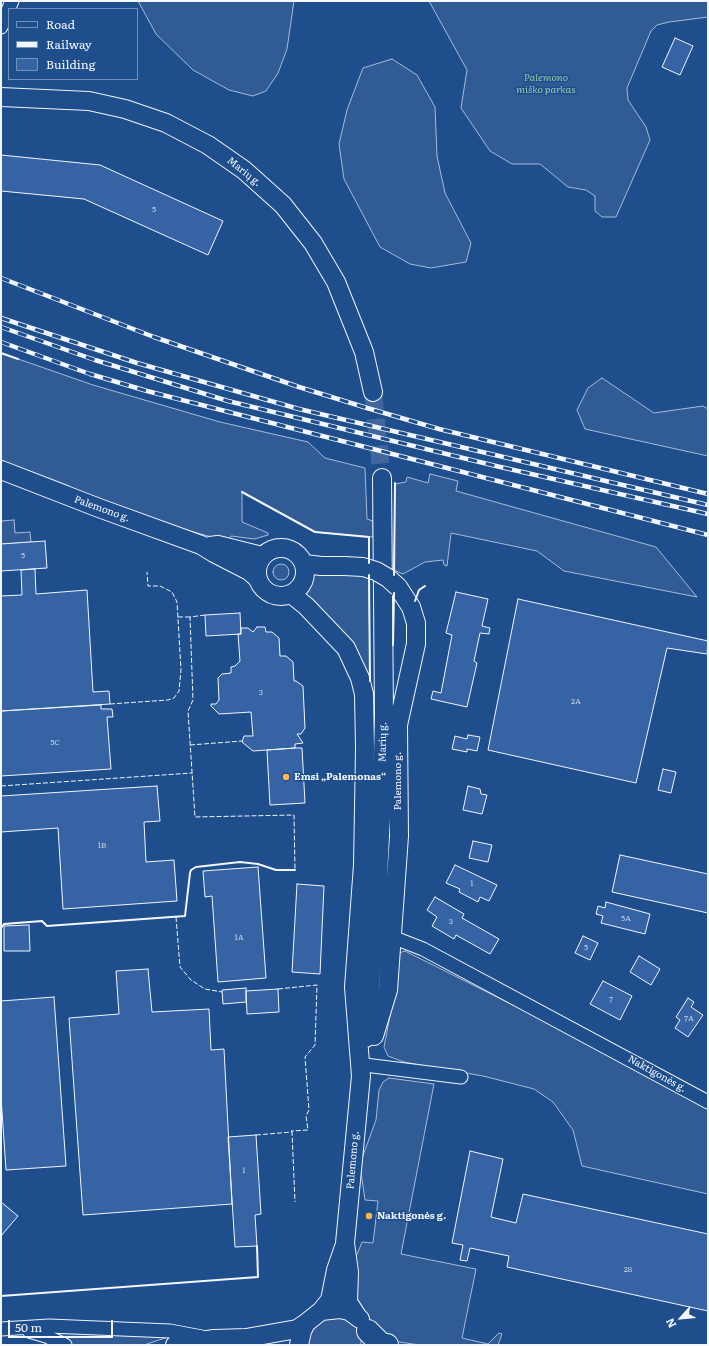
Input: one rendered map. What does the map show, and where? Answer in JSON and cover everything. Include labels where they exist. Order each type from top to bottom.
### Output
[{"type":"highway","points":[[365,1331],[381,1344],[387,1345]]},
{"type":"street","points":[[1,27],[8,10]]},
{"type":"street","name":"Marių g.","points":[[1,97],[89,101],[125,109],[166,123],[208,144],[244,170],[283,205],[313,244],[336,282],[362,346],[373,392]]},
{"type":"street","name":"Palemono g.","points":[[1,470],[99,508],[204,546],[214,553],[249,570],[267,592],[279,596],[291,594],[306,606],[346,648],[360,678],[364,694],[366,749],[363,865],[354,987],[363,1071]]},
{"type":"street","name":"Marių g.","points":[[363,1071],[378,898],[382,794],[384,645],[382,478]]},
{"type":"street","name":"Palemono g.","points":[[204,546],[218,545],[262,556]]},
{"type":"street","points":[[257,578],[258,562],[269,550],[277,547],[286,547],[294,550],[305,564],[306,573],[304,582],[299,589],[291,594]]},
{"type":"street","name":"Palemono g.","points":[[305,564],[320,566],[363,567],[376,571],[388,578],[398,587],[411,606],[416,623],[416,644],[398,725],[399,836],[388,990],[363,1071],[346,1243],[349,1272],[348,1302],[365,1331]]},
{"type":"street","name":"Naktigonės g.","points":[[392,937],[423,949],[708,1102]]},
{"type":"street","points":[[363,1071],[461,1078]]},
{"type":"street","name":"Palemono g.","points":[[321,1311],[330,1300],[336,1270],[346,1243]]},
{"type":"street","points":[[175,1345],[214,1339],[246,1338],[297,1330],[321,1311],[340,1309],[365,1331]]},
{"type":"street","points":[[299,1345],[302,1331],[306,1323]]},
{"type":"street","points":[[1,1329],[21,1329],[49,1326],[170,1331],[214,1339]]},
{"type":"street","points":[[21,1329],[46,1336],[65,1345]]},
{"type":"street","points":[[246,1338],[276,1345]]},
{"type":"shaded area","points":[[138,1],[294,1],[287,49],[278,73],[266,91],[253,96],[229,90],[193,70],[156,34]]},
{"type":"shaded area","name":"Palemono miško parkas","points":[[429,1],[708,1],[708,17],[669,22],[657,25],[651,31],[627,88],[628,100],[646,127],[650,140],[616,217],[602,217],[595,211],[595,196],[586,190],[568,187],[540,164],[512,164],[490,151],[461,108],[467,70]]},
{"type":"shaded area","points":[[392,59],[417,75],[435,107],[437,156],[445,193],[471,243],[466,262],[431,268],[410,264],[380,247],[344,179],[339,144],[347,110],[363,68]]},
{"type":"shaded area","points":[[1,353],[93,385],[220,422],[308,442],[325,458],[365,468],[367,519],[373,521],[373,537],[315,532],[242,492],[242,522],[268,533],[268,535],[254,539],[231,536],[229,542],[187,530],[77,491],[67,485],[1,460]]},
{"type":"shaded area","points":[[602,378],[654,413],[703,406],[708,409],[708,456],[585,429],[577,410],[588,388]]},
{"type":"shaded area","points":[[430,474],[458,481],[456,491],[656,547],[697,597],[564,571],[537,551],[451,533],[447,566],[444,565],[443,560],[425,562],[403,574],[394,570],[395,484],[406,482],[407,477],[428,483]]},
{"type":"shaded area","points":[[14,520],[15,533],[30,532],[31,542],[1,544],[1,521]]},
{"type":"shaded area","points":[[281,564],[288,569],[289,572],[284,579],[281,580],[274,575],[273,572],[278,565]]},
{"type":"shaded area","points":[[313,572],[369,575],[370,692],[302,595],[309,587]]},
{"type":"shaded area","points":[[405,951],[529,1013],[708,1108],[708,1194],[582,1166],[573,1130],[553,1102],[534,1089],[483,1076],[404,1062],[388,1056],[384,1047],[390,1016],[396,954]]},
{"type":"shaded area","points":[[389,1078],[434,1084],[401,1254],[476,1269],[462,1338],[488,1344],[499,1333],[502,1334],[498,1345],[420,1345],[385,1340],[377,1335],[350,1292],[355,1259],[362,1242],[373,1243],[378,1201],[365,1200],[361,1161],[376,1120],[379,1090],[383,1082]]},
{"type":"shaded area","points":[[332,1314],[351,1321],[357,1328],[361,1338],[361,1345],[304,1345],[307,1329]]},
{"type":"shaded area","points":[[47,1330],[168,1337],[144,1345],[73,1345]]},
{"type":"building","points":[[675,38],[693,46],[680,75],[662,67]]},
{"type":"building","points":[[1,155],[100,165],[223,221],[208,255],[84,199],[1,191]]},
{"type":"building","points":[[45,541],[47,568],[1,571],[1,544]]},
{"type":"building","points":[[35,569],[36,594],[87,590],[93,692],[109,691],[110,704],[1,711],[1,596],[22,595],[21,570]]},
{"type":"building","points":[[456,592],[488,599],[482,626],[490,628],[489,634],[480,633],[474,661],[477,663],[467,707],[431,699],[433,691],[441,693],[452,635],[446,633]]},
{"type":"building","points":[[518,599],[708,641],[707,654],[667,648],[636,783],[488,750]]},
{"type":"building","points":[[240,613],[241,634],[206,636],[205,615]]},
{"type":"building","points":[[257,627],[265,627],[266,632],[272,632],[279,638],[280,656],[286,656],[293,662],[294,681],[303,686],[305,728],[301,734],[297,734],[303,743],[295,744],[295,748],[253,751],[242,742],[244,736],[253,736],[251,712],[219,714],[211,706],[211,704],[216,704],[219,700],[218,678],[222,674],[231,673],[231,667],[235,666],[240,661],[238,634],[241,634],[241,628],[248,628],[253,632]]},
{"type":"building","points":[[101,705],[101,709],[112,709],[113,717],[107,717],[111,769],[1,776],[1,711]]},
{"type":"building","points":[[468,735],[480,737],[477,751],[467,749],[467,752],[452,749],[455,736],[467,739]]},
{"type":"building","points":[[302,748],[305,803],[270,805],[267,750]]},
{"type":"building","points":[[663,769],[676,772],[671,793],[658,790]]},
{"type":"building","points":[[157,786],[160,821],[144,822],[146,862],[174,860],[177,901],[63,909],[58,828],[1,832],[1,796]]},
{"type":"building","points":[[468,786],[480,789],[481,794],[487,795],[482,814],[463,810]]},
{"type":"building","points":[[473,841],[492,845],[488,862],[469,858]]},
{"type":"building","points":[[620,855],[708,874],[708,913],[612,892]]},
{"type":"building","points":[[455,865],[497,885],[489,901],[480,897],[478,902],[459,892],[460,889],[446,883]]},
{"type":"building","points":[[258,867],[266,978],[218,982],[212,896],[205,897],[203,871]]},
{"type":"building","points":[[297,884],[324,886],[320,974],[292,972]]},
{"type":"building","points":[[435,897],[464,914],[462,918],[499,939],[490,954],[456,935],[454,939],[432,926],[437,917],[427,910]]},
{"type":"building","points":[[606,902],[650,914],[645,934],[601,923],[603,916],[596,914],[598,906],[605,908]]},
{"type":"building","points":[[29,925],[30,951],[4,951],[4,926]]},
{"type":"building","points":[[583,936],[598,943],[590,960],[575,953]]},
{"type":"building","points":[[639,956],[660,969],[651,985],[630,972]]},
{"type":"building","points":[[148,969],[152,1012],[209,1009],[211,1050],[224,1049],[232,1204],[83,1215],[69,1018],[119,1014],[116,971]]},
{"type":"building","points":[[603,981],[632,996],[620,1020],[590,1004]]},
{"type":"building","points":[[246,988],[246,1002],[223,1004],[222,990]]},
{"type":"building","points":[[278,989],[279,1012],[247,1014],[246,991]]},
{"type":"building","points":[[54,997],[66,1166],[6,1170],[1,1097],[1,1001]]},
{"type":"building","points":[[688,998],[694,1002],[691,1007],[703,1015],[688,1037],[675,1028],[680,1020],[676,1017]]},
{"type":"building","points":[[256,1135],[261,1214],[255,1215],[257,1246],[235,1247],[228,1137]]},
{"type":"building","points":[[470,1151],[503,1159],[491,1217],[516,1223],[523,1194],[708,1234],[708,1311],[507,1267],[509,1256],[470,1248],[467,1261],[460,1260],[463,1245],[452,1243]]},
{"type":"building","points":[[1,1202],[18,1216],[1,1236]]},
{"type":"tunnel","points":[[373,392],[382,478]]},
{"type":"railway","points":[[1,278],[154,337],[299,387],[367,408],[439,429],[708,494]]},
{"type":"railway","points":[[1,318],[137,363],[299,409],[708,505]]},
{"type":"railway","points":[[1,327],[95,360],[228,401],[496,466],[708,514]]},
{"type":"railway","points":[[1,342],[90,374],[147,391],[708,535]]},
{"type":"fence","points":[[110,704],[168,700],[174,698],[179,691],[181,670],[177,602],[172,592],[160,586],[148,586],[147,572]]},
{"type":"fence","points":[[205,615],[190,617],[193,700],[188,711],[195,817],[294,815],[295,870]]},
{"type":"fence","points":[[178,617],[190,617]]},
{"type":"fence","points":[[190,745],[242,741]]},
{"type":"fence","points":[[1,786],[192,773]]},
{"type":"fence","points":[[176,917],[180,967],[191,980],[205,989],[222,992]]},
{"type":"fence","points":[[278,989],[317,985],[315,1045],[305,1057],[309,1110],[306,1116],[308,1130],[291,1131],[292,1132]]},
{"type":"fence","points":[[256,1135],[292,1132],[295,1202]]},
{"type":"wall","points":[[1,353],[18,359]]},
{"type":"wall","points":[[394,575],[395,483]]},
{"type":"wall","points":[[242,492],[315,532],[369,537],[369,563]]},
{"type":"wall","points":[[369,575],[370,681]]},
{"type":"wall","points":[[415,601],[419,590],[425,586]]},
{"type":"wall","points":[[393,645],[394,593]]},
{"type":"wall","points":[[1,928],[4,924],[42,921],[47,926],[185,916],[190,873],[191,870],[196,867],[240,862],[258,864],[276,870],[295,870]]},
{"type":"wall","points":[[1,1296],[258,1277],[257,1246]]},
{"type":"place","name":"Emsi „Palemonas“","points":[[286,777]]},
{"type":"place","name":"Naktigonės g.","points":[[369,1216]]}]
